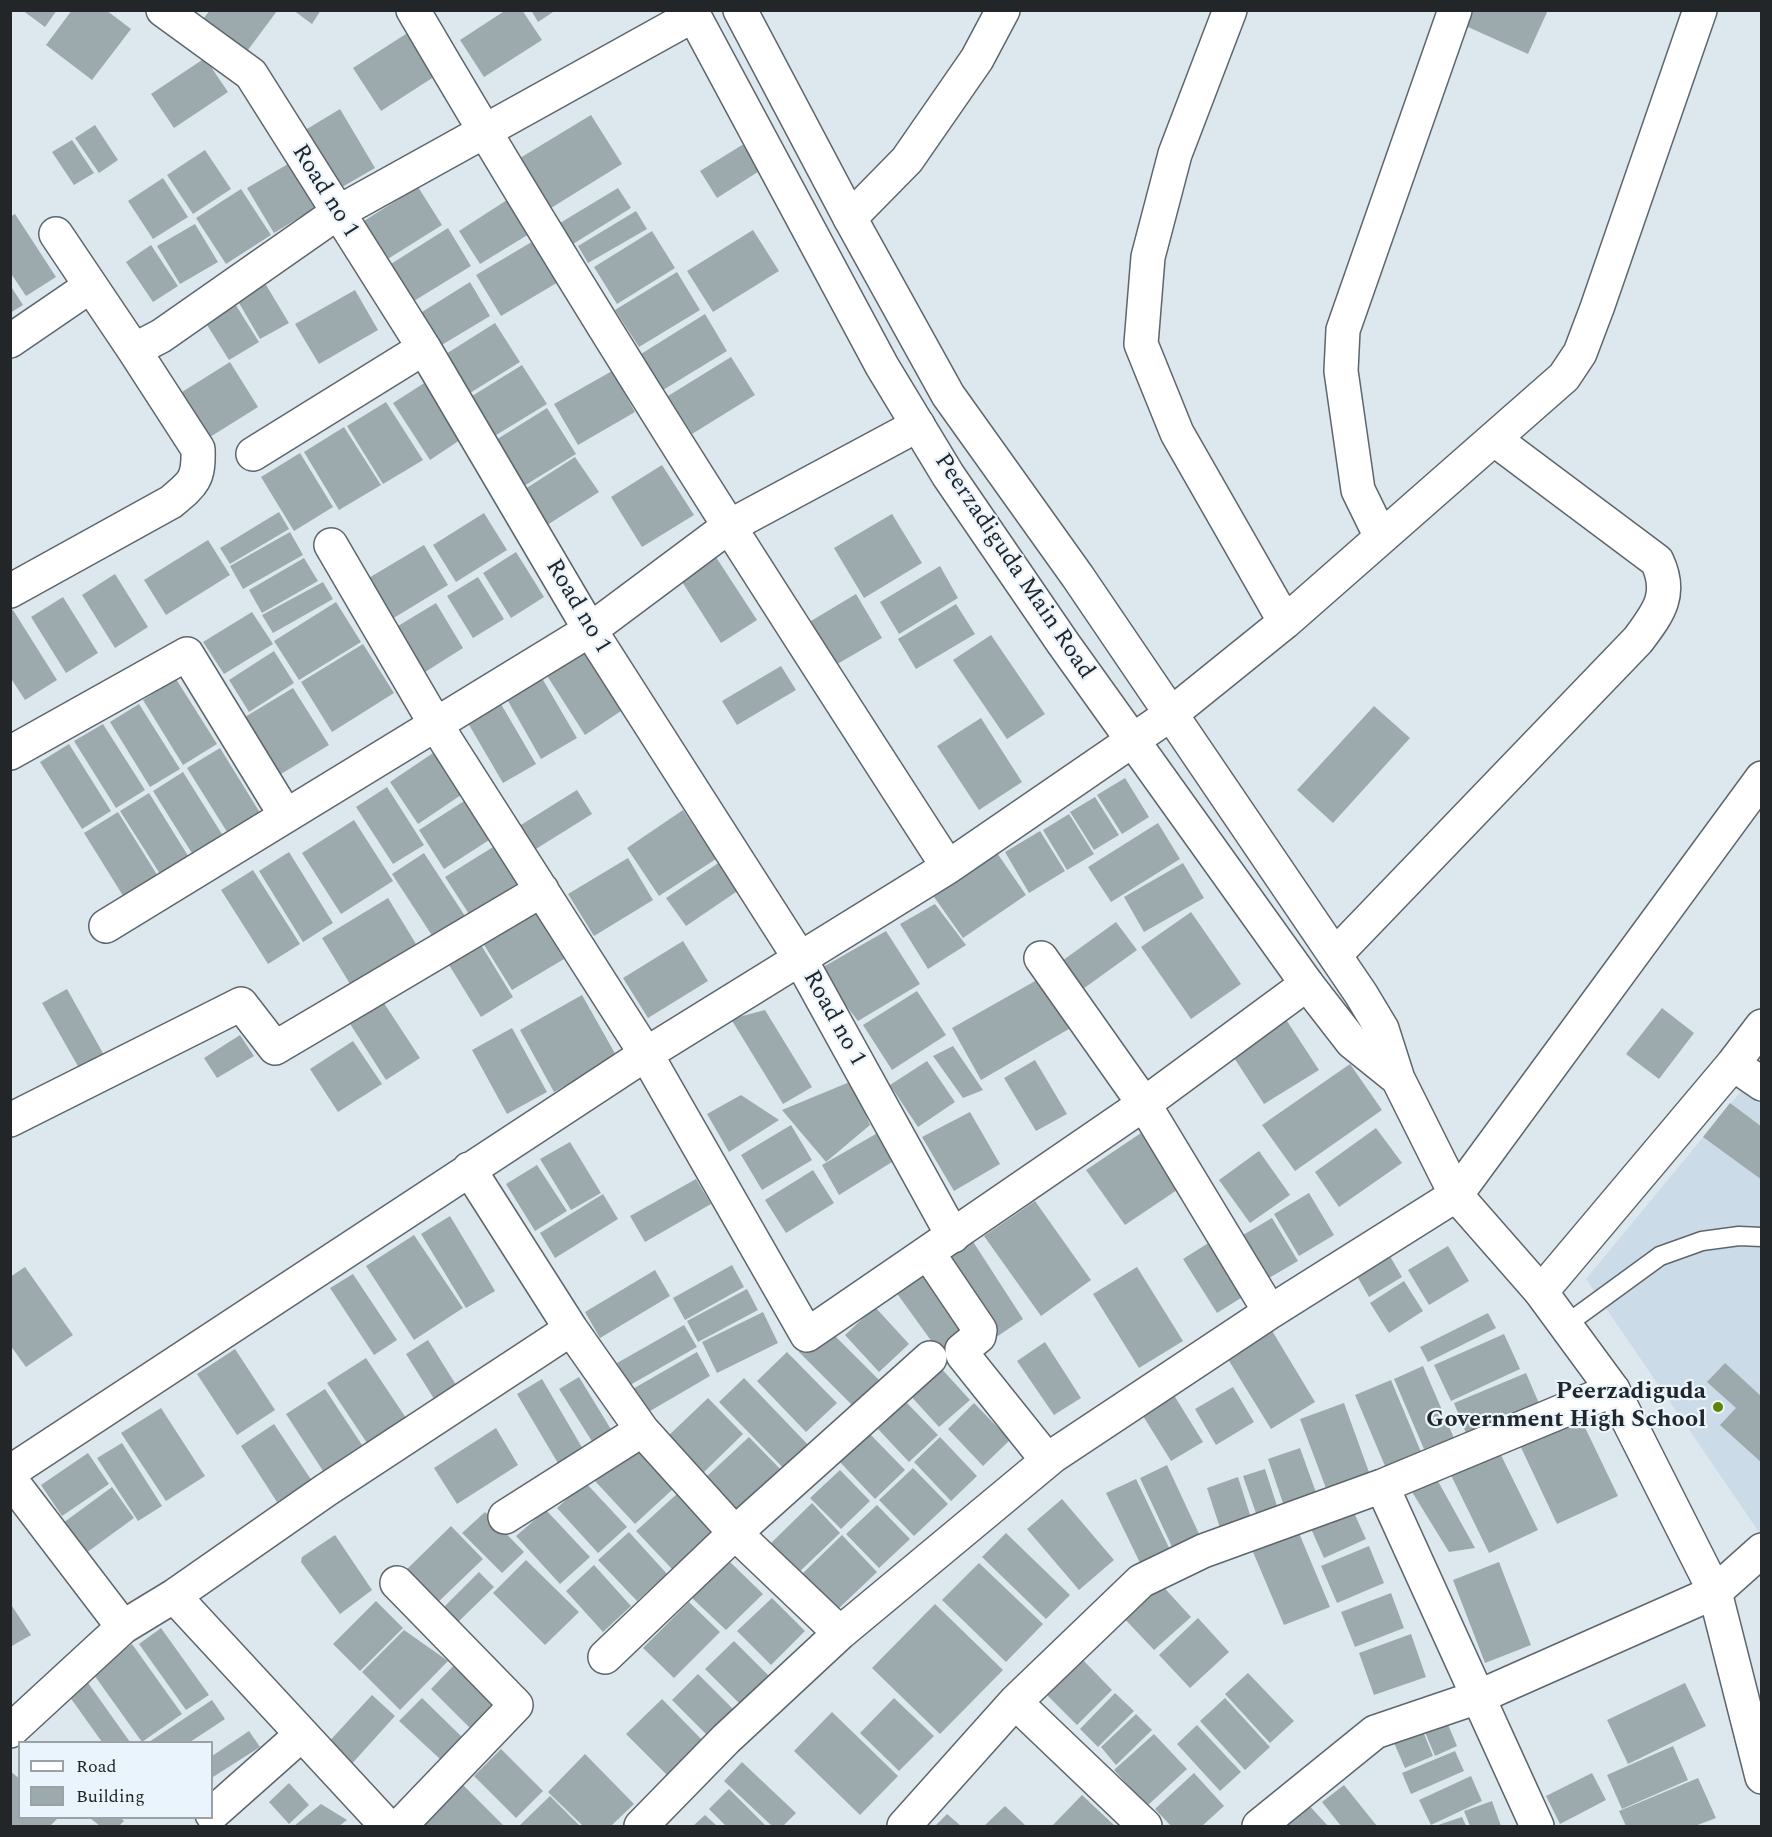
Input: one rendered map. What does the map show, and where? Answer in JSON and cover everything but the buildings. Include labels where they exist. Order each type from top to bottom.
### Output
[{"type":"street","name":"Road no 1","points":[[162,10],[251,74],[424,348],[590,630],[799,957],[980,1330],[979,1336],[962,1350],[963,1356],[1047,1460]]},
{"type":"street","points":[[413,10],[484,132],[728,527],[948,867]]},
{"type":"street","name":"Peerzadiguda Main Road","points":[[740,10],[850,218],[948,395],[1171,714],[1335,955],[1382,1029],[1398,1079],[1456,1195],[1541,1292],[1613,1390],[1715,1592],[1761,1777]]},
{"type":"street","points":[[850,218],[907,160],[977,59],[1003,10]]},
{"type":"street","points":[[1230,10],[1175,154],[1148,257],[1141,344],[1177,433],[1285,622]]},
{"type":"street","points":[[1381,537],[1358,490],[1341,371],[1343,330],[1455,10]]},
{"type":"street","points":[[10,1472],[646,1054],[799,957],[948,867],[1171,714],[1285,622],[1564,377],[1580,353],[1700,10]]},
{"type":"street","points":[[134,350],[161,336],[337,213],[692,13]]},
{"type":"street","name":"Peerzadiguda Main Road","points":[[692,13],[818,250],[948,475],[1133,741],[1307,984],[1352,1042],[1398,1079]]},
{"type":"street","points":[[10,591],[171,502],[194,483],[199,466],[198,449],[56,234]]},
{"type":"street","points":[[10,340],[89,287]]},
{"type":"street","points":[[253,454],[424,348]]},
{"type":"street","points":[[106,926],[590,630],[728,527],[918,425]]},
{"type":"street","points":[[1335,955],[1638,640],[1658,615],[1664,593],[1664,576],[1657,561],[1494,439]]},
{"type":"street","points":[[331,545],[436,726],[646,1054],[807,1335],[1144,1104],[1307,984]]},
{"type":"street","points":[[10,753],[187,654],[286,816]]},
{"type":"street","points":[[641,1827],[726,1739],[840,1633],[1047,1460],[1270,1312],[1456,1195],[1761,778]]},
{"type":"street","points":[[10,1120],[241,1004],[275,1048],[542,890]]},
{"type":"street","points":[[1041,958],[1144,1104],[1270,1312]]},
{"type":"street","points":[[1541,1292],[1733,1064],[1761,1026]]},
{"type":"street","points":[[1733,1064],[1761,1084]]},
{"type":"street","points":[[469,1169],[571,1329],[642,1430],[735,1533],[840,1633]]},
{"type":"street","points":[[10,1731],[123,1627],[174,1596],[326,1490],[571,1329]]},
{"type":"street","points":[[605,1657],[735,1533],[930,1358]]},
{"type":"street","points":[[904,1827],[1015,1702],[1141,1581],[1203,1551],[1382,1486],[1613,1390]]},
{"type":"street","points":[[505,1517],[642,1430]]},
{"type":"street","points":[[10,1479],[123,1627]]},
{"type":"street","points":[[1382,1486],[1537,1827]]},
{"type":"street","points":[[1259,1827],[1375,1732],[1478,1697],[1715,1592],[1761,1550]]},
{"type":"street","points":[[397,1583],[516,1705],[400,1827]]},
{"type":"street","points":[[174,1596],[387,1827]]},
{"type":"street","points":[[1015,1702],[1146,1827]]},
{"type":"street","points":[[213,1813],[301,1735]]},
{"type":"lane","points":[[1564,1326],[1659,1256],[1702,1241],[1740,1236],[1761,1237]]},
{"type":"shaded area","name":"Peerzadiguda Government High School","points":[[1747,1084],[1761,1095],[1761,1535],[1586,1279]]},
{"type":"place","name":"Peerzadiguda Government High School","points":[[1718,1407]]}]
